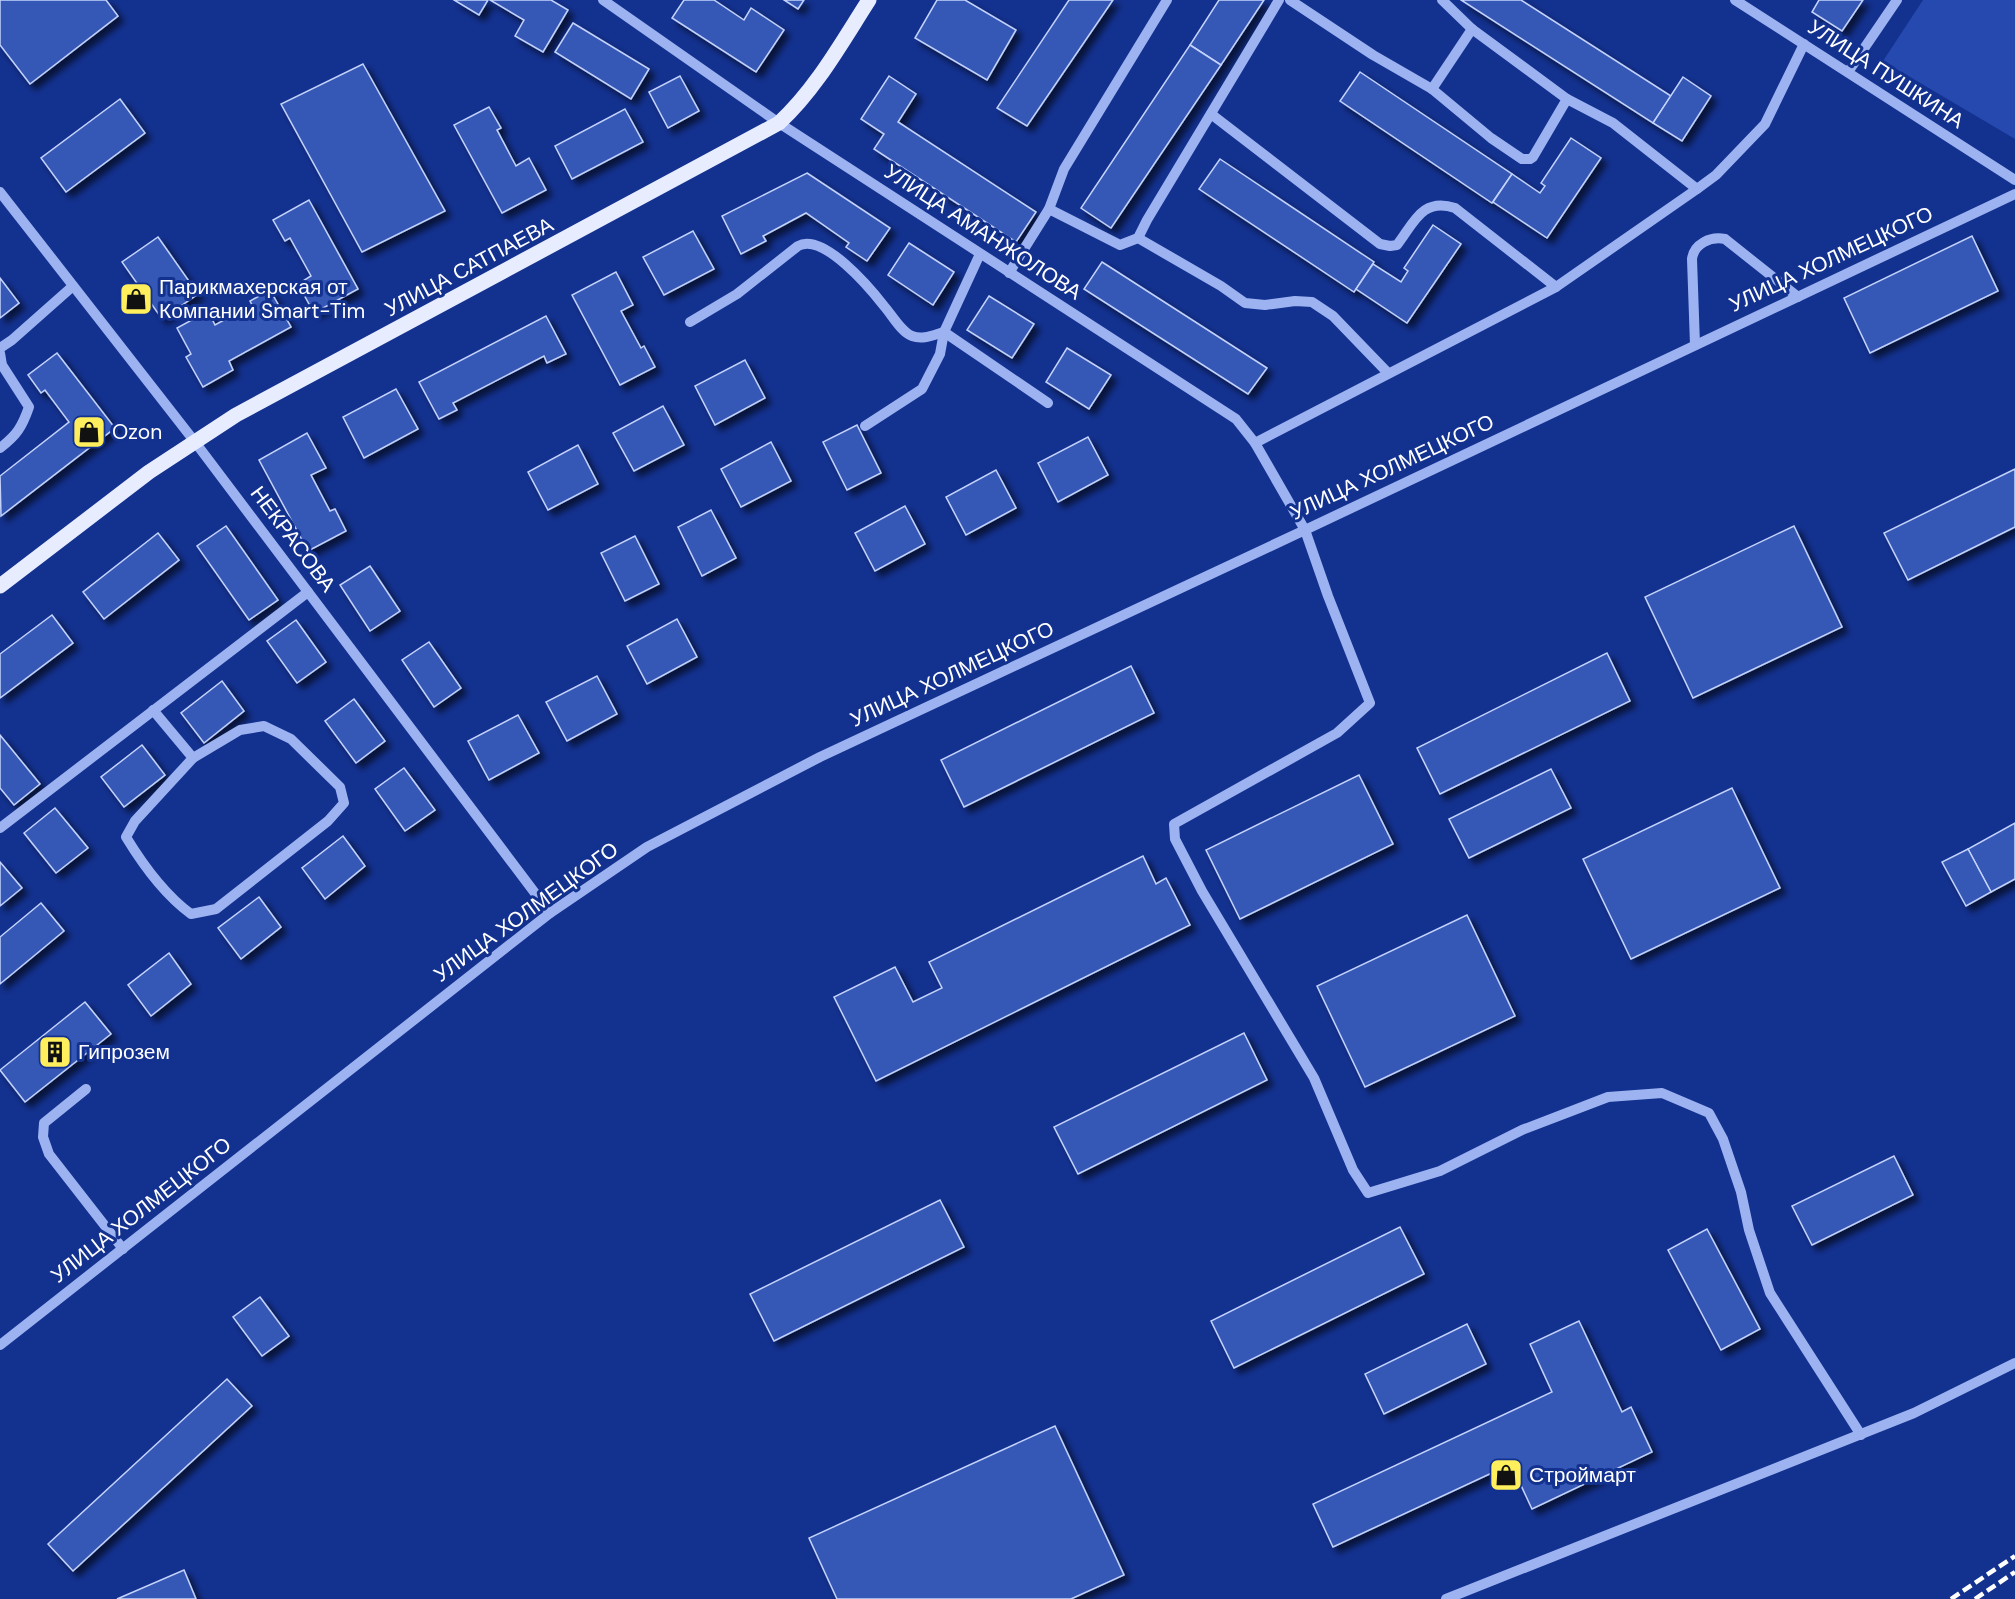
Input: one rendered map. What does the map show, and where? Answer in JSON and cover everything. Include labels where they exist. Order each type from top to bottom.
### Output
[{"type":"main road","name":"УЛИЦА САТПАЕВА","points":[[0,586],[149,472],[236,415],[779,123],[794,110],[813,85],[869,0]]},
{"type":"street","name":"УЛИЦА АМАНЖОЛОВА","points":[[603,0],[779,123],[1236,419],[1255,443],[1305,530],[1370,703],[1337,733],[1174,824],[1175,839],[1202,891],[1314,1078],[1353,1170],[1368,1193],[1440,1171],[1522,1130],[1608,1097],[1662,1093],[1709,1113],[1723,1139],[1742,1192],[1749,1230],[1770,1293],[1861,1434]]},
{"type":"street","points":[[1009,273],[1049,209],[1064,169],[1167,0]]},
{"type":"street","points":[[1049,209],[1120,245],[1138,238],[1280,0]]},
{"type":"street","points":[[1290,0],[1432,89],[1491,138],[1522,159],[1533,157],[1568,99]]},
{"type":"street","points":[[1442,0],[1472,29],[1568,99],[1613,123],[1696,189]]},
{"type":"street","points":[[1848,72],[1897,0]]},
{"type":"street","name":"УЛИЦА ПУШКИНА","points":[[1738,1],[2015,180]]},
{"type":"street","points":[[1432,89],[1472,29]]},
{"type":"street","points":[[1255,443],[1556,286],[1716,175],[1765,124],[1804,44]]},
{"type":"street","points":[[1211,114],[1380,244],[1397,245],[1423,211],[1431,206],[1445,205],[1455,208],[1556,286]]},
{"type":"street","name":"НЕКРАСОВА","points":[[0,192],[195,442],[550,913]]},
{"type":"street","name":"УЛИЦА ХОЛМЕЦКОГО","points":[[0,1345],[550,913],[647,848],[820,757],[2015,194]]},
{"type":"street","points":[[1138,238],[1221,286],[1245,303],[1265,305],[1295,301],[1312,302],[1333,316],[1388,373]]},
{"type":"street","points":[[1695,345],[1692,260],[1695,248],[1699,244],[1715,238],[1725,239],[1798,297]]},
{"type":"street","points":[[690,322],[737,294],[798,246],[808,243],[832,252],[867,284],[907,333],[924,338],[944,332]]},
{"type":"street","points":[[865,426],[922,389],[940,354],[944,332],[980,254]]},
{"type":"street","points":[[0,348],[73,286]]},
{"type":"street","points":[[944,332],[1048,403]]},
{"type":"street","points":[[0,359],[29,407],[18,432],[0,448]]},
{"type":"street","points":[[0,828],[308,592]]},
{"type":"street","points":[[153,710],[193,758]]},
{"type":"street","points":[[264,726],[291,739],[340,787],[344,803],[328,821],[216,909],[191,914],[176,903],[126,837],[135,821],[193,758],[240,730],[264,726]]},
{"type":"street","points":[[86,1089],[44,1123],[43,1137],[49,1154],[123,1249]]},
{"type":"street","points":[[1446,1599],[1914,1413],[2015,1363]]},
{"type":"shaded area","points":[[1923,0],[2015,0],[2015,139],[1883,61]]},
{"type":"building","points":[[0,0],[106,0],[118,16],[30,84],[0,45]]},
{"type":"building","points":[[454,0],[488,0],[479,15]]},
{"type":"building","points":[[490,0],[551,0],[568,10],[543,52],[515,36],[524,20]]},
{"type":"building","points":[[684,0],[714,0],[744,20],[751,8],[784,30],[756,72],[672,18]]},
{"type":"building","points":[[784,0],[804,0],[798,9]]},
{"type":"building","points":[[937,0],[965,0],[1016,30],[987,80],[915,38]]},
{"type":"building","points":[[1069,0],[1113,0],[1027,126],[997,108]]},
{"type":"building","points":[[1219,0],[1264,0],[1221,65],[1190,45]]},
{"type":"building","points":[[1461,0],[1521,0],[1671,96],[1653,123]]},
{"type":"building","points":[[1819,0],[1863,0],[1842,31],[1812,12]]},
{"type":"building","points":[[573,23],[649,69],[631,99],[555,52]]},
{"type":"building","points":[[1190,45],[1221,65],[1111,228],[1081,208]]},
{"type":"building","points":[[363,64],[445,211],[362,252],[281,104]]},
{"type":"building","points":[[1360,72],[1512,174],[1492,203],[1340,101]]},
{"type":"building","points":[[680,76],[699,111],[668,128],[649,92]]},
{"type":"building","points":[[889,76],[916,94],[898,122],[1036,212],[1016,242],[874,149],[884,134],[861,119]]},
{"type":"building","points":[[1683,77],[1711,96],[1682,141],[1653,123]]},
{"type":"building","points":[[120,99],[145,133],[66,192],[41,158]]},
{"type":"building","points":[[489,107],[501,128],[497,130],[516,166],[529,158],[546,190],[502,213],[454,125]]},
{"type":"building","points":[[625,109],[643,142],[572,179],[555,146]]},
{"type":"building","points":[[1571,138],[1601,158],[1547,238],[1493,202],[1512,174],[1540,193],[1545,186],[1541,183]]},
{"type":"building","points":[[1220,159],[1374,262],[1354,292],[1199,189]]},
{"type":"building","points":[[807,173],[890,228],[867,261],[846,247],[849,243],[806,213],[763,236],[766,241],[741,254],[722,216]]},
{"type":"building","points":[[309,200],[358,289],[314,313],[298,284],[311,276],[290,238],[285,241],[273,220]]},
{"type":"building","points":[[1433,225],[1461,244],[1407,323],[1356,289],[1373,264],[1401,282],[1408,271],[1404,268]]},
{"type":"building","points":[[693,231],[714,269],[664,295],[643,257]]},
{"type":"building","points":[[1972,236],[1998,291],[1870,353],[1844,298]]},
{"type":"building","points":[[158,237],[198,294],[162,319],[122,262]]},
{"type":"building","points":[[909,243],[954,272],[933,305],[888,275]]},
{"type":"building","points":[[1102,262],[1267,368],[1248,394],[1084,289]]},
{"type":"building","points":[[616,272],[633,305],[621,311],[641,348],[644,346],[655,367],[620,385],[572,295]]},
{"type":"building","points":[[0,278],[19,303],[0,318]]},
{"type":"building","points":[[270,290],[291,327],[229,361],[233,370],[203,387],[186,357],[191,354],[177,328],[208,311],[215,325],[252,305],[250,301]]},
{"type":"building","points":[[989,296],[1034,324],[1012,358],[967,330]]},
{"type":"building","points":[[546,316],[566,354],[547,363],[544,356],[453,403],[457,410],[439,419],[419,382]]},
{"type":"building","points":[[1067,348],[1111,375],[1089,409],[1046,382]]},
{"type":"building","points":[[57,353],[115,428],[1,516],[0,476],[69,422],[45,390],[41,393],[28,375]]},
{"type":"building","points":[[745,360],[765,398],[715,425],[695,386]]},
{"type":"building","points":[[396,389],[418,429],[364,458],[343,417]]},
{"type":"building","points":[[663,406],[684,445],[634,471],[613,433]]},
{"type":"building","points":[[857,425],[881,473],[847,490],[823,442]]},
{"type":"building","points":[[307,433],[326,468],[311,475],[330,511],[335,509],[346,531],[308,551],[259,460]]},
{"type":"building","points":[[1088,437],[1108,475],[1058,502],[1038,463]]},
{"type":"building","points":[[771,442],[791,481],[741,507],[721,469]]},
{"type":"building","points":[[578,445],[598,484],[548,510],[528,472]]},
{"type":"building","points":[[2015,469],[2015,527],[1908,580],[1884,533]]},
{"type":"building","points":[[996,470],[1016,508],[966,535],[946,497]]},
{"type":"building","points":[[905,506],[925,544],[875,571],[855,533]]},
{"type":"building","points":[[711,510],[736,558],[702,576],[678,527]]},
{"type":"building","points":[[226,526],[278,600],[249,620],[197,546]]},
{"type":"building","points":[[1794,526],[1842,627],[1693,698],[1645,597]]},
{"type":"building","points":[[158,533],[179,560],[104,619],[83,592]]},
{"type":"building","points":[[635,536],[659,584],[625,601],[601,553]]},
{"type":"building","points":[[370,566],[400,611],[370,631],[340,585]]},
{"type":"building","points":[[52,615],[73,643],[0,698],[0,654]]},
{"type":"building","points":[[677,619],[697,657],[647,684],[627,646]]},
{"type":"building","points":[[296,620],[326,662],[297,683],[267,641]]},
{"type":"building","points":[[429,642],[461,688],[434,707],[402,660]]},
{"type":"building","points":[[1607,653],[1630,701],[1440,794],[1417,748]]},
{"type":"building","points":[[1131,666],[1154,713],[964,807],[941,760]]},
{"type":"building","points":[[597,676],[617,714],[567,741],[546,702]]},
{"type":"building","points":[[222,681],[244,711],[204,743],[181,713]]},
{"type":"building","points":[[354,699],[385,741],[356,763],[325,721]]},
{"type":"building","points":[[518,715],[539,753],[489,780],[468,741]]},
{"type":"building","points":[[0,735],[40,784],[14,805],[0,788]]},
{"type":"building","points":[[142,745],[165,775],[124,807],[101,777]]},
{"type":"building","points":[[404,768],[435,810],[405,831],[375,789]]},
{"type":"building","points":[[1551,769],[1571,808],[1469,858],[1449,819]]},
{"type":"building","points":[[1359,775],[1393,844],[1240,919],[1206,850]]},
{"type":"building","points":[[1732,788],[1780,888],[1631,959],[1583,859]]},
{"type":"building","points":[[55,808],[88,848],[56,873],[24,833]]},
{"type":"building","points":[[2015,823],[2015,879],[1991,892],[1968,849]]},
{"type":"building","points":[[343,836],[365,866],[325,899],[302,868]]},
{"type":"building","points":[[1968,849],[1991,892],[1966,906],[1942,862]]},
{"type":"building","points":[[1143,856],[1156,884],[1166,878],[1190,925],[876,1081],[834,997],[895,967],[913,1002],[942,988],[929,962]]},
{"type":"building","points":[[0,862],[22,888],[0,906]]},
{"type":"building","points":[[259,897],[281,927],[241,959],[218,928]]},
{"type":"building","points":[[41,903],[64,931],[0,984],[0,937]]},
{"type":"building","points":[[1467,915],[1515,1016],[1365,1087],[1317,986]]},
{"type":"building","points":[[169,953],[191,984],[151,1016],[128,985]]},
{"type":"building","name":"Гипрозем","points":[[85,1002],[111,1034],[25,1102],[0,1070]]},
{"type":"building","points":[[1244,1033],[1267,1080],[1078,1174],[1054,1127]]},
{"type":"building","points":[[1894,1156],[1913,1195],[1812,1245],[1792,1206]]},
{"type":"building","points":[[940,1200],[964,1247],[774,1341],[750,1294]]},
{"type":"building","points":[[1400,1227],[1424,1274],[1234,1368],[1211,1321]]},
{"type":"building","points":[[1707,1229],[1760,1329],[1721,1350],[1668,1250]]},
{"type":"building","points":[[260,1297],[289,1336],[262,1356],[233,1317]]},
{"type":"building","points":[[1579,1321],[1622,1412],[1631,1407],[1652,1452],[1532,1509],[1511,1464],[1333,1547],[1313,1504],[1552,1392],[1530,1344]]},
{"type":"building","points":[[1467,1324],[1486,1364],[1384,1414],[1365,1374]]},
{"type":"building","points":[[227,1379],[252,1406],[73,1571],[48,1544]]},
{"type":"building","points":[[1055,1426],[1124,1575],[1071,1599],[837,1599],[809,1538]]},
{"type":"building","points":[[184,1570],[196,1599],[117,1599]]},
{"type":"railway","points":[[1951,1599],[2015,1556]]},
{"type":"railway","points":[[1975,1599],[2015,1572]]},
{"type":"place","name":"Парикмахерская от Компании Smart-Tim","points":[[136,299]]},
{"type":"place","name":"Ozon","points":[[89,432]]},
{"type":"place","name":"Гипрозем","points":[[55,1052]]},
{"type":"place","name":"Строймарт","points":[[1506,1475]]}]
